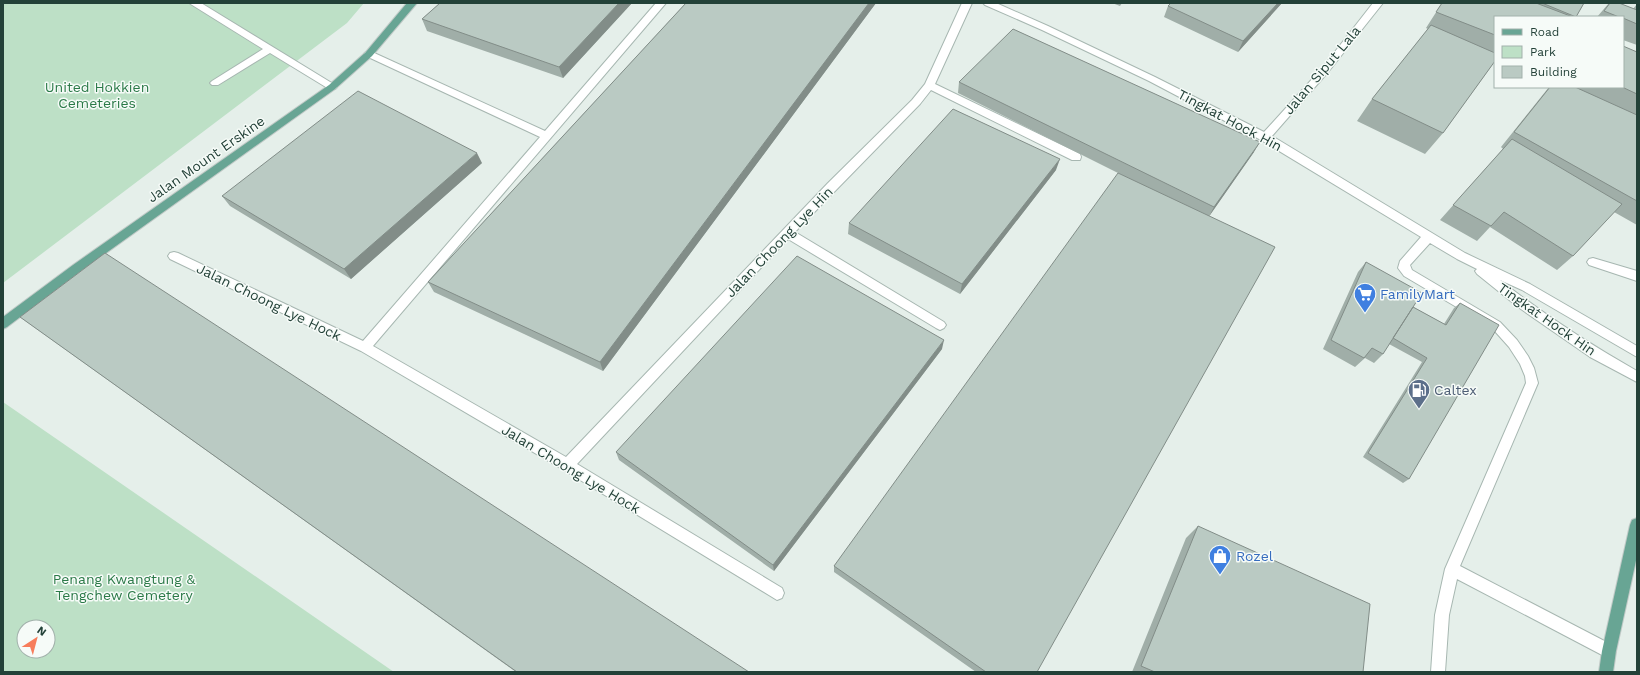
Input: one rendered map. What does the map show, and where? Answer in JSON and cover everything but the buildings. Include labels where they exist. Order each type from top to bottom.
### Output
[{"type":"main road","name":"Jalan Mount Erskine","points":[[3,324],[77,268],[332,87],[368,54],[412,3]]},
{"type":"main road","points":[[1606,672],[1609,651],[1637,525]]},
{"type":"street","points":[[194,3],[268,50],[332,87]]},
{"type":"street","points":[[365,347],[661,3]]},
{"type":"street","name":"Jalan Choong Lye Hin","points":[[567,465],[787,233],[916,102],[929,86],[968,3]]},
{"type":"street","name":"Tingkat Hock Hin","points":[[988,3],[1045,28],[1152,79],[1265,137],[1461,256],[1522,304],[1594,354],[1637,378]]},
{"type":"street","name":"Jalan Siput Lala","points":[[1265,137],[1326,69],[1378,3]]},
{"type":"street","points":[[215,83],[268,50]]},
{"type":"street","points":[[368,54],[546,135]]},
{"type":"street","points":[[929,86],[1076,156]]},
{"type":"street","points":[[787,233],[940,325]]},
{"type":"street","points":[[1429,236],[1404,264],[1404,268],[1408,273],[1496,325],[1508,336],[1532,375],[1532,384],[1452,569],[1442,615],[1438,672]]},
{"type":"street","name":"Jalan Choong Lye Hock","points":[[174,256],[365,347],[567,465],[776,593]]},
{"type":"street","name":"Tingkat Hock Hin","points":[[1461,256],[1526,287],[1637,352]]},
{"type":"street","points":[[1592,262],[1637,276]]},
{"type":"street","points":[[1452,569],[1609,651]]},
{"type":"green space","name":"United Hokkien Cemeteries","points":[[3,3],[364,3],[347,23],[3,283]]},
{"type":"green space","name":"Penang Kwangtung & Tengchew Cemetery","points":[[3,402],[394,672],[3,672]]},
{"type":"place","name":"FamilyMart","points":[[1365,314]]},
{"type":"place","name":"Caltex","points":[[1419,410]]},
{"type":"place","name":"Rozel","points":[[1220,576]]}]
